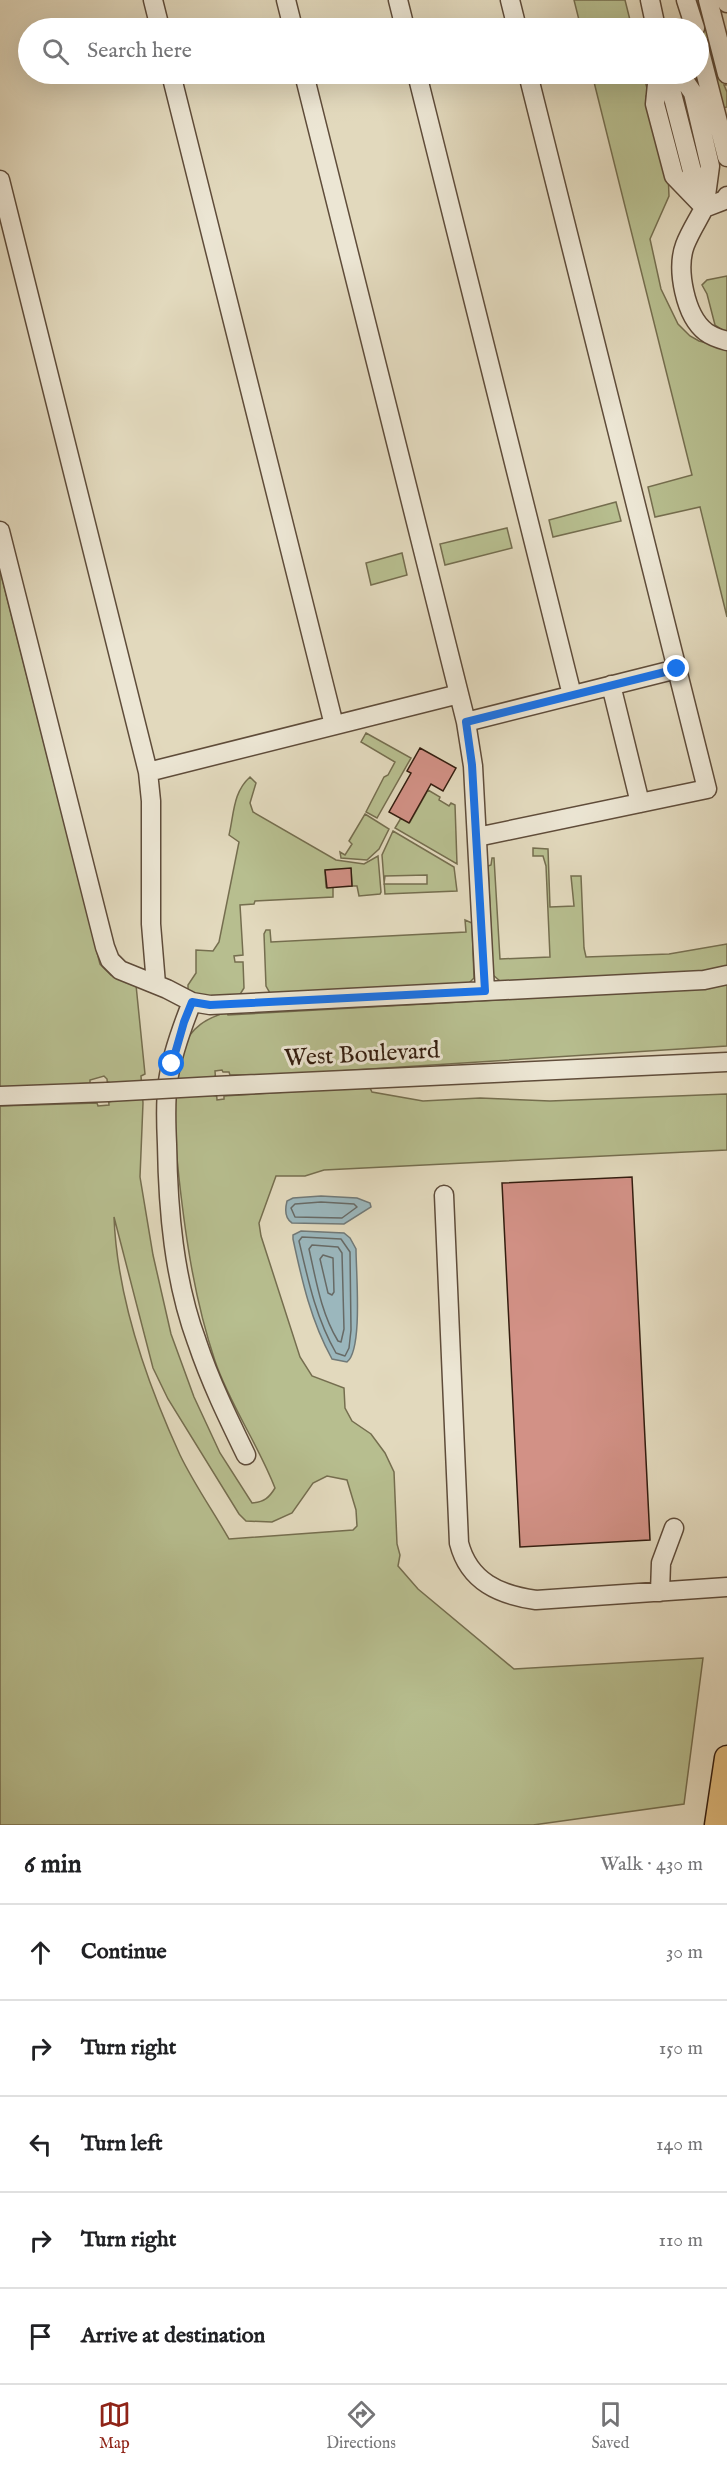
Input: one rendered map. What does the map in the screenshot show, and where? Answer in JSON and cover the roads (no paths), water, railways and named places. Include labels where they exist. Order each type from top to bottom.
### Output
[{"type":"main road","points":[[717,1825],[727,1758]]},
{"type":"street","points":[[153,0],[158,18]]},
{"type":"street","points":[[286,0],[290,18]]},
{"type":"street","points":[[398,0],[402,18]]},
{"type":"street","points":[[510,0],[514,18]]},
{"type":"street","points":[[650,0],[654,18]]},
{"type":"street","points":[[686,0],[691,18]]},
{"type":"street","points":[[708,0],[727,74]]},
{"type":"street","points":[[174,84],[334,725]]},
{"type":"street","points":[[306,84],[466,722],[472,765],[485,991]]},
{"type":"street","points":[[419,84],[572,695]]},
{"type":"street","points":[[477,837],[707,789],[531,84]]},
{"type":"street","points":[[657,84],[655,104],[674,176],[704,208]]},
{"type":"street","points":[[664,84],[665,102],[683,174],[704,208]]},
{"type":"street","points":[[670,84],[704,208]]},
{"type":"street","points":[[678,84],[683,96],[701,169],[704,208]]},
{"type":"street","points":[[687,84],[693,93],[710,166],[704,208],[684,247],[682,274],[686,301],[696,321],[706,332],[727,341]]},
{"type":"street","points":[[709,84],[727,157]]},
{"type":"street","points":[[0,180],[148,772],[152,801],[151,924],[156,984]]},
{"type":"street","points":[[704,208],[725,200],[727,196]]},
{"type":"street","points":[[0,531],[105,947],[110,960],[120,970],[156,984],[192,1002],[210,1005],[704,980],[727,975]]},
{"type":"street","points":[[466,722],[677,669]]},
{"type":"street","points":[[611,685],[640,803]]},
{"type":"street","points":[[148,772],[459,694]]},
{"type":"street","points":[[192,1002],[172,1064],[166,1104],[167,1173],[173,1235],[196,1340],[219,1399],[246,1455]]},
{"type":"street","name":"West Boulevard","points":[[0,1096],[727,1062]]},
{"type":"street","points":[[444,1195],[459,1543],[463,1559],[473,1572],[490,1586],[513,1597],[537,1600],[727,1587]]},
{"type":"street","points":[[660,1592],[661,1563],[674,1528]]},
{"type":"water","points":[[321,1196],[357,1198],[370,1203],[371,1207],[344,1224],[292,1223],[286,1216],[287,1201],[293,1198]]},
{"type":"water","points":[[301,1231],[344,1233],[356,1249],[357,1327],[352,1355],[347,1362],[332,1359],[313,1315],[293,1239],[293,1235]]}]
